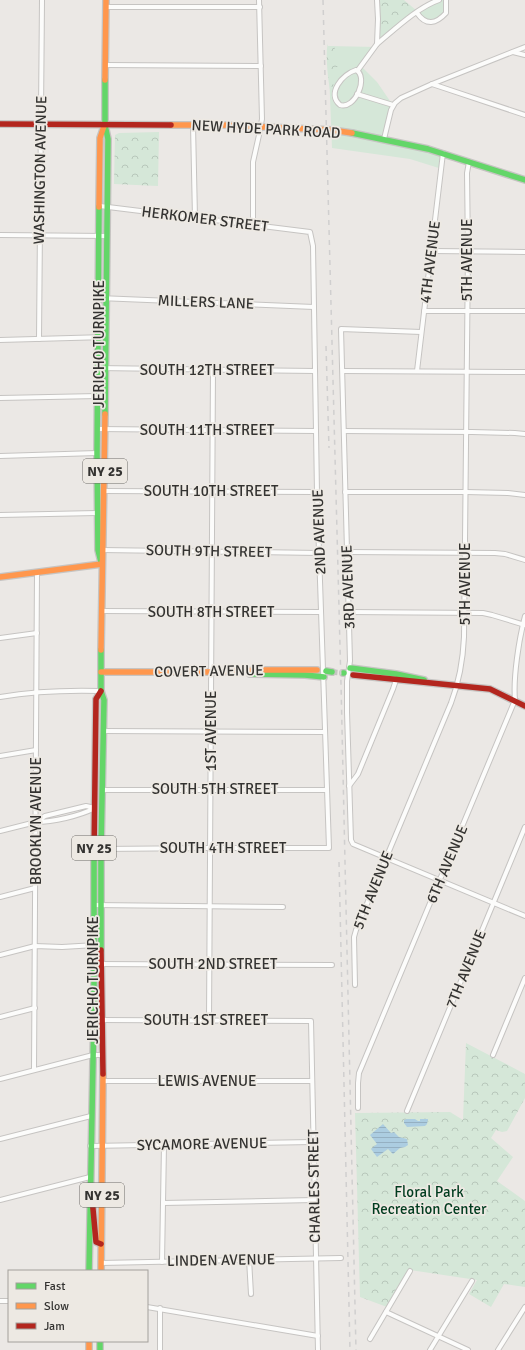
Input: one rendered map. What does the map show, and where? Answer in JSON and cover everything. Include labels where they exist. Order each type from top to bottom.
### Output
[{"type":"main road","name":"JERICHO TURNPIKE","points":[[101,550],[105,491],[106,430],[106,236],[108,139],[105,125],[106,0]]},
{"type":"main road","name":"NEW HYDE PARK ROAD","points":[[0,124],[193,125],[325,130],[384,138],[443,153],[525,180]]},
{"type":"main road","name":"JERICHO TURNPIKE","points":[[101,1270],[103,1055],[101,849],[104,700],[101,691],[102,564],[97,513],[97,454],[100,138],[105,125]]},
{"type":"main road","points":[[98,396],[102,398],[102,410],[105,414]]},
{"type":"main road","points":[[0,578],[102,564]]},
{"type":"main road","points":[[350,668],[400,674],[436,683]]},
{"type":"main road","name":"COVERT AVENUE","points":[[101,672],[240,672],[264,670],[317,670]]},
{"type":"main road","points":[[240,672],[262,675],[309,675],[324,677]]},
{"type":"main road","points":[[353,675],[457,685],[492,690],[525,706]]},
{"type":"main road","name":"JERICHO TURNPIKE","points":[[89,1270],[90,1146],[93,1055],[96,699],[101,691]]},
{"type":"main road","points":[[95,790],[102,790]]},
{"type":"main road","points":[[90,1185],[94,1204],[96,1242],[101,1244]]},
{"type":"street","name":"WASHINGTON AVENUE","points":[[38,339],[42,0]]},
{"type":"street","points":[[253,225],[253,162],[261,127],[260,0]]},
{"type":"street","points":[[377,0],[377,44]]},
{"type":"street","points":[[358,70],[361,77],[360,88],[357,94],[351,103],[346,106],[340,105],[336,99],[336,88],[341,79],[347,73],[358,70],[377,44],[398,26],[437,0]]},
{"type":"street","points":[[417,13],[421,19],[428,22],[440,20],[446,13],[446,0]]},
{"type":"street","points":[[106,7],[260,7]]},
{"type":"street","points":[[384,138],[387,121],[393,105],[401,98],[525,47]]},
{"type":"street","points":[[513,52],[525,55]]},
{"type":"street","points":[[105,65],[261,66]]},
{"type":"street","points":[[432,84],[525,115]]},
{"type":"street","points":[[357,94],[393,105]]},
{"type":"street","points":[[193,125],[195,218]]},
{"type":"street","name":"4TH AVENUE","points":[[416,371],[443,153]]},
{"type":"street","name":"5TH AVENUE","points":[[355,985],[354,934],[457,685],[464,646],[468,251],[467,173],[469,162]]},
{"type":"street","name":"HERKOMER STREET","points":[[100,206],[310,232]]},
{"type":"street","name":"2ND AVENUE","points":[[310,232],[312,241],[314,307],[319,552],[328,833]]},
{"type":"street","points":[[0,235],[106,236]]},
{"type":"street","points":[[431,251],[525,252]]},
{"type":"street","name":"MILLERS LANE","points":[[99,298],[314,307]]},
{"type":"street","points":[[424,311],[525,311]]},
{"type":"street","name":"3RD AVENUE","points":[[386,858],[353,844],[350,838],[347,684],[350,668],[341,329],[421,332]]},
{"type":"street","points":[[0,340],[106,337]]},
{"type":"street","name":"SOUTH 12TH STREET","points":[[98,368],[315,370]]},
{"type":"street","name":"1ST AVENUE","points":[[209,1020],[213,370]]},
{"type":"street","points":[[343,371],[525,372]]},
{"type":"street","points":[[0,398],[98,396]]},
{"type":"street","name":"SOUTH 11TH STREET","points":[[98,430],[316,431]]},
{"type":"street","points":[[344,431],[515,432],[525,434]]},
{"type":"street","points":[[0,456],[97,454]]},
{"type":"street","name":"SOUTH 10TH STREET","points":[[105,491],[318,492]]},
{"type":"street","points":[[345,492],[466,492],[508,493],[525,496]]},
{"type":"street","points":[[0,515],[97,513]]},
{"type":"street","name":"SOUTH 9TH STREET","points":[[101,550],[319,552]]},
{"type":"street","points":[[347,552],[505,554],[525,560]]},
{"type":"street","name":"BROOKLYN AVENUE","points":[[34,1070],[37,572]]},
{"type":"street","name":"SOUTH 8TH STREET","points":[[102,611],[321,612]]},
{"type":"street","points":[[348,612],[492,614],[524,625]]},
{"type":"street","name":"6TH AVENUE","points":[[358,1108],[359,1073],[515,700],[514,690],[525,616]]},
{"type":"street","points":[[0,638],[37,632]]},
{"type":"street","points":[[349,786],[358,774],[394,689],[396,680]]},
{"type":"street","points":[[0,697],[58,690],[101,691]]},
{"type":"street","points":[[103,731],[325,732]]},
{"type":"street","points":[[0,756],[36,750]]},
{"type":"street","name":"SOUTH 5TH STREET","points":[[102,790],[327,790]]},
{"type":"street","points":[[0,831],[36,822],[46,822],[102,807]]},
{"type":"street","name":"7TH AVENUE","points":[[407,1111],[525,827]]},
{"type":"street","name":"SOUTH 4TH STREET","points":[[101,849],[329,848],[328,833]]},
{"type":"street","points":[[386,858],[525,916]]},
{"type":"street","points":[[0,897],[35,888]]},
{"type":"street","points":[[94,905],[283,907]]},
{"type":"street","points":[[0,955],[35,946],[62,947],[101,945]]},
{"type":"street","name":"SOUTH 2ND STREET","points":[[94,964],[332,965]]},
{"type":"street","points":[[493,1055],[525,978]]},
{"type":"street","points":[[0,1017],[35,1008]]},
{"type":"street","name":"SOUTH 1ST STREET","points":[[102,1020],[311,1021]]},
{"type":"street","name":"CHARLES STREET","points":[[311,1021],[311,1081],[318,1350]]},
{"type":"street","points":[[0,1079],[93,1055],[103,1055]]},
{"type":"street","name":"LEWIS AVENUE","points":[[102,1081],[311,1081]]},
{"type":"street","points":[[0,1139],[91,1116]]},
{"type":"street","name":"SYCAMORE AVENUE","points":[[90,1146],[313,1142]]},
{"type":"street","points":[[162,1262],[164,1145]]},
{"type":"street","points":[[0,1200],[90,1176]]},
{"type":"street","points":[[163,1203],[314,1200]]},
{"type":"street","name":"LINDEN AVENUE","points":[[101,1263],[342,1258]]},
{"type":"street","points":[[250,1260],[251,1294]]},
{"type":"street","points":[[370,1338],[410,1271]]},
{"type":"street","points":[[430,1350],[472,1281]]},
{"type":"street","points":[[148,1307],[318,1336]]},
{"type":"street","points":[[160,1308],[160,1350]]},
{"type":"street","points":[[498,1350],[525,1308]]},
{"type":"street","points":[[386,1312],[468,1350]]},
{"type":"green space","points":[[378,0],[404,0],[417,11],[378,42]]},
{"type":"green space","points":[[441,0],[446,0],[446,13],[440,18],[428,21],[418,13]]},
{"type":"green space","points":[[328,44],[328,46],[334,46],[339,60],[351,63],[352,65],[347,69],[340,65],[336,68],[335,79],[331,92],[327,67]]},
{"type":"green space","points":[[328,46],[377,47],[362,67],[377,82],[390,101],[393,102],[385,137],[445,152],[442,169],[410,159],[332,148]]},
{"type":"green space","points":[[159,132],[158,186],[114,184],[115,135],[119,133]]},
{"type":"green space","name":"Floral Park Recreation Center","points":[[466,1043],[525,1074],[525,1098],[507,1131],[502,1132],[496,1130],[491,1138],[513,1157],[497,1181],[525,1201],[525,1287],[504,1284],[491,1307],[469,1294],[477,1280],[410,1270],[387,1307],[360,1297],[355,1113],[450,1112],[463,1120]]},
{"type":"water","points":[[415,1119],[420,1121],[420,1119],[428,1119],[425,1126],[407,1127],[404,1120]]},
{"type":"water","points":[[383,1124],[391,1133],[394,1132],[399,1137],[407,1139],[408,1145],[400,1148],[393,1154],[388,1149],[377,1157],[371,1149],[377,1144],[370,1135]]},
{"type":"tunnel","points":[[332,672],[343,673]]},
{"type":"railway","points":[[323,0],[341,684],[356,1350]]},
{"type":"railway","points":[[326,346],[329,448]]},
{"type":"railway","points":[[339,862],[350,1350]]},
{"type":"traffic: fast","points":[[105,80],[105,125],[108,139],[105,414]]},
{"type":"traffic: fast","points":[[352,133],[428,149],[525,180]]},
{"type":"traffic: fast","points":[[99,207],[97,453],[98,550],[101,562]]},
{"type":"traffic: fast","points":[[101,650],[101,691],[104,700],[101,849],[101,950]]},
{"type":"traffic: fast","points":[[350,668],[396,674],[424,680]]},
{"type":"traffic: fast","points":[[326,671],[332,672]]},
{"type":"traffic: fast","points":[[250,674],[305,675],[324,677]]},
{"type":"traffic: fast","points":[[89,1270],[94,1010],[94,854]]},
{"type":"traffic: fast","points":[[100,1342],[100,1350]]},
{"type":"traffic: slow","points":[[105,80],[106,0]]},
{"type":"traffic: slow","points":[[171,125],[223,125],[332,130],[352,133]]},
{"type":"traffic: slow","points":[[99,207],[100,138],[104,126]]},
{"type":"traffic: slow","points":[[101,650],[105,414]]},
{"type":"traffic: slow","points":[[0,577],[102,564]]},
{"type":"traffic: slow","points":[[101,672],[317,670]]},
{"type":"traffic: slow","points":[[101,1270],[103,1074]]},
{"type":"traffic: slow","points":[[89,1342],[89,1350]]},
{"type":"traffic: jam","points":[[0,124],[171,125]]},
{"type":"traffic: jam","points":[[353,675],[490,689],[525,706]]},
{"type":"traffic: jam","points":[[94,854],[96,699],[101,691]]},
{"type":"traffic: jam","points":[[101,950],[103,1074]]},
{"type":"traffic: jam","points":[[92,1198],[96,1242],[101,1244]]}]
